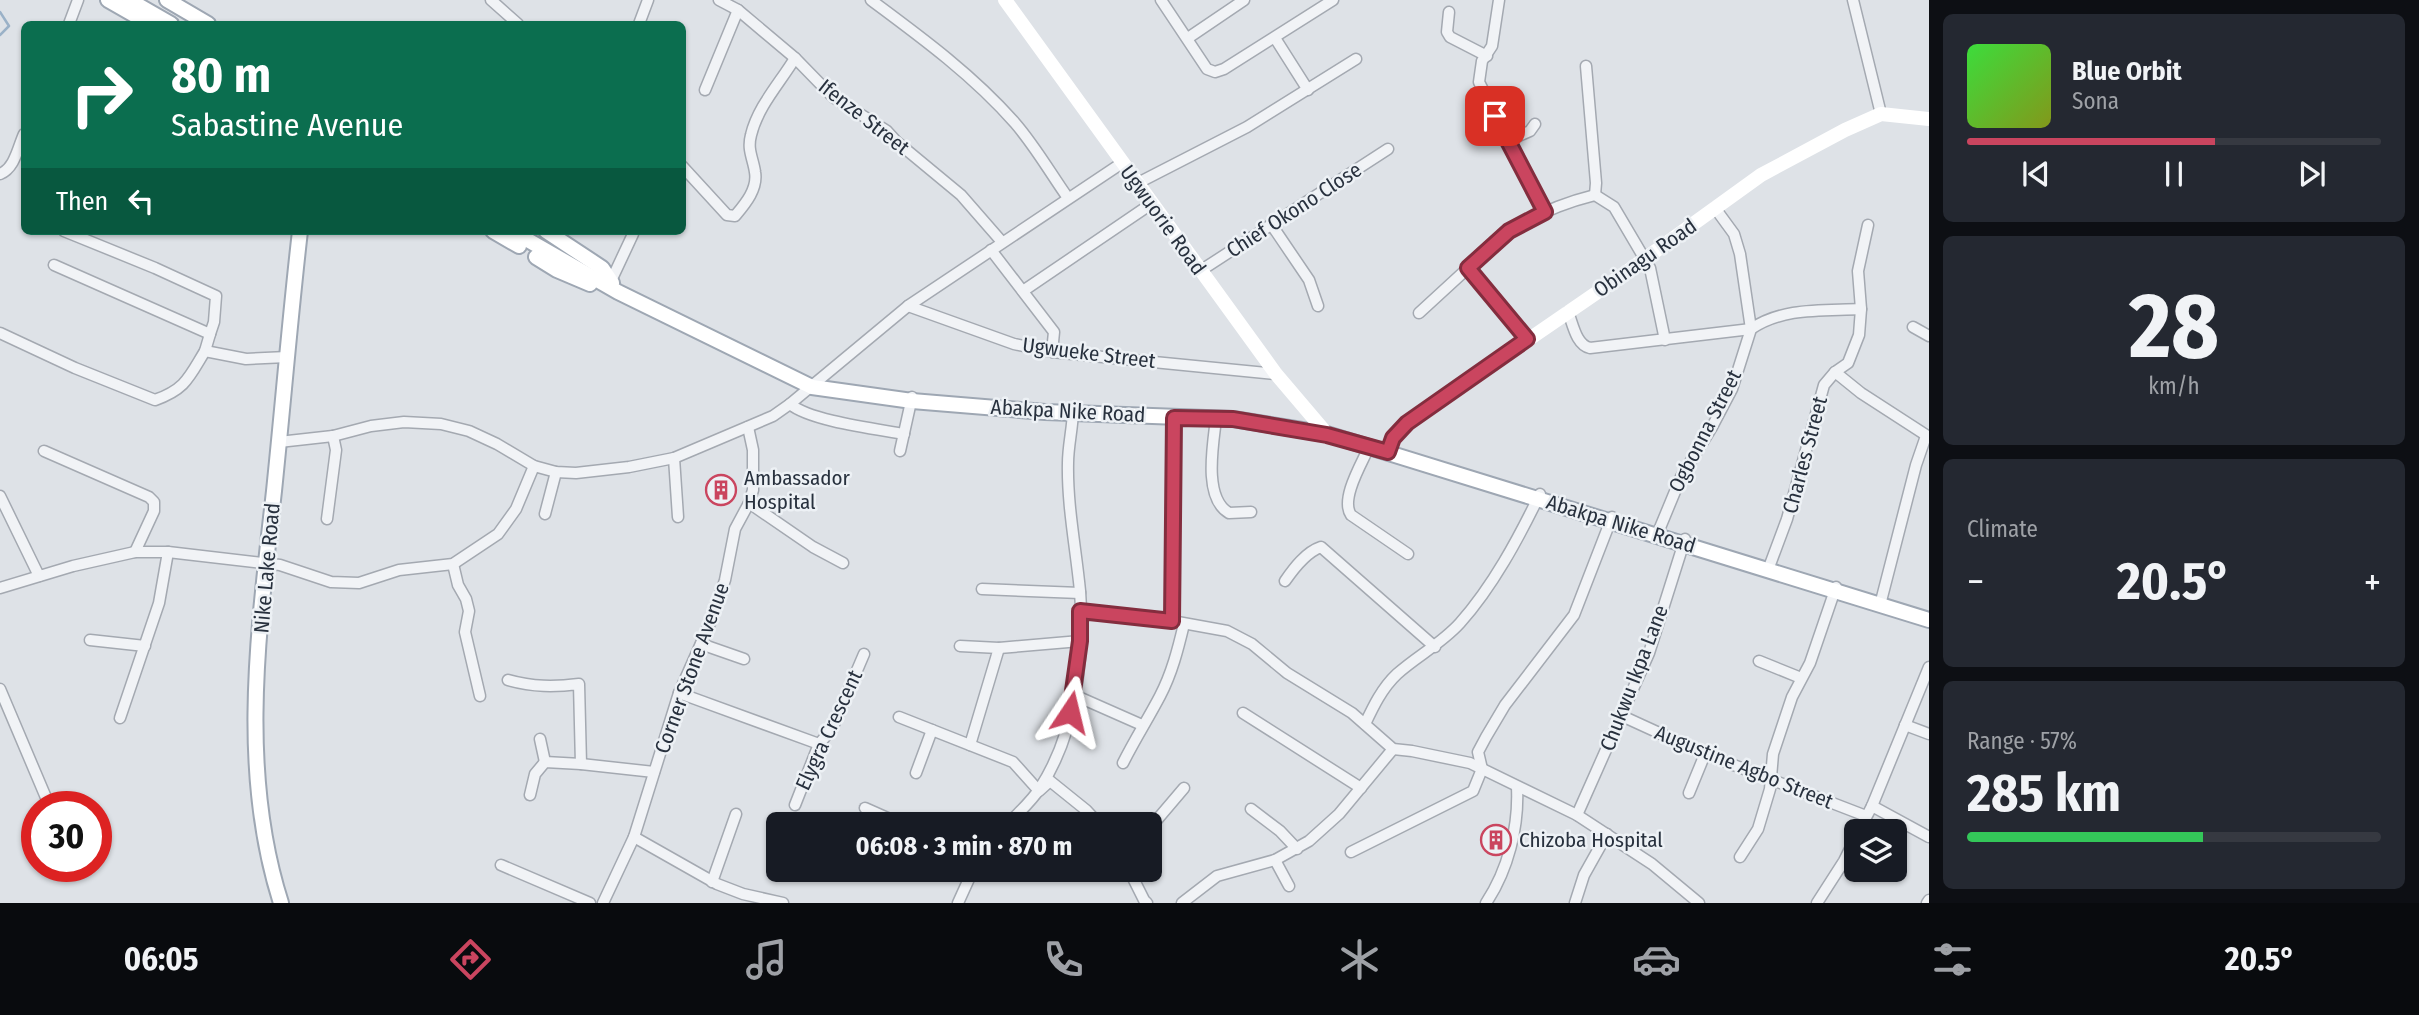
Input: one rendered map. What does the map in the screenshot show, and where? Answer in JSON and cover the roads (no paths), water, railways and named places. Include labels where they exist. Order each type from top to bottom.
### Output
[{"type":"main road","points":[[108,0],[145,21]]},
{"type":"main road","points":[[129,0],[166,21]]},
{"type":"main road","points":[[142,0],[178,21]]},
{"type":"main road","points":[[167,0],[203,21]]},
{"type":"main road","name":"Ugwuorie Road","points":[[1005,0],[1276,374],[1325,432]]},
{"type":"main road","name":"Obinagu Road","points":[[1389,450],[1398,431],[1407,423],[1762,175],[1844,130],[1881,114],[1929,118]]},
{"type":"main road","name":"Nike Lake Road","points":[[281,903],[265,834],[255,752],[256,687],[300,235]]},
{"type":"main road","points":[[500,235],[580,281],[611,283]]},
{"type":"main road","name":"Abakpa Nike Road","points":[[520,235],[611,283]]},
{"type":"main road","name":"Abakpa Nike Road","points":[[533,235],[677,322],[811,388],[1073,411],[1233,419],[1325,432],[1369,447],[1389,450]]},
{"type":"main road","points":[[553,235],[602,268],[611,283]]},
{"type":"main road","name":"Abakpa Nike Road","points":[[1073,411],[1229,415],[1325,432],[1684,540],[1929,620]]},
{"type":"main road","name":"Abakpa Nike Road","points":[[1881,603],[1929,614]]},
{"type":"street","points":[[70,21],[78,0]]},
{"type":"street","points":[[491,0],[515,21]]},
{"type":"street","points":[[640,21],[648,0]]},
{"type":"street","name":"Ifenze Street","points":[[719,0],[738,10],[795,58],[833,97],[887,131],[961,195],[1002,242]]},
{"type":"street","points":[[871,0],[906,26],[988,96],[1016,124],[1068,198]]},
{"type":"street","points":[[1161,0],[1208,69],[1215,72],[1275,38],[1333,0]]},
{"type":"street","points":[[1188,38],[1244,0]]},
{"type":"street","points":[[1499,0],[1492,46],[1482,61],[1479,82],[1545,212]]},
{"type":"street","points":[[1853,0],[1881,114]]},
{"type":"street","points":[[705,90],[738,10]]},
{"type":"street","points":[[1449,12],[1447,32],[1450,37],[1487,56]]},
{"type":"street","points":[[1275,38],[1308,90]]},
{"type":"street","points":[[686,170],[727,215],[735,216],[748,201],[755,185],[755,172],[748,152],[753,126],[761,107],[795,58]]},
{"type":"street","points":[[1136,184],[1247,127],[1356,59]]},
{"type":"street","points":[[1586,66],[1595,195]]},
{"type":"street","points":[[1507,141],[1530,131],[1535,124]]},
{"type":"street","points":[[0,174],[12,165],[21,142]]},
{"type":"street","name":"Chief Okono Close","points":[[1200,271],[1388,149]]},
{"type":"street","points":[[279,442],[333,436],[372,426],[404,422],[441,424],[478,435],[534,466],[556,472],[593,471],[674,458],[773,416],[811,388],[908,306],[1122,163]]},
{"type":"street","points":[[1419,313],[1509,231],[1545,212],[1595,195],[1614,207],[1650,268],[1665,340]]},
{"type":"street","points":[[1023,291],[1151,204]]},
{"type":"street","name":"Ogbonna Street","points":[[1658,533],[1689,461],[1712,427],[1732,388],[1751,329],[1740,254],[1734,234],[1715,208]]},
{"type":"street","points":[[1271,224],[1309,281],[1318,306]]},
{"type":"street","name":"Charles Street","points":[[1769,567],[1797,488],[1824,385],[1835,372],[1848,363],[1859,335],[1861,309],[1858,271],[1868,225]]},
{"type":"street","points":[[0,334],[155,400],[172,394],[183,386],[205,351],[215,322],[216,296],[74,235]]},
{"type":"street","points":[[611,283],[633,235]]},
{"type":"street","points":[[991,250],[1054,331],[1052,352]]},
{"type":"street","points":[[54,265],[210,334]]},
{"type":"street","points":[[1468,268],[1527,339]]},
{"type":"street","name":"Ugwueke Street","points":[[908,306],[1014,344],[1052,352],[1276,374]]},
{"type":"street","points":[[1569,312],[1583,347],[1590,348],[1751,329],[1763,320],[1785,313],[1861,309]]},
{"type":"street","points":[[1913,327],[1929,336]]},
{"type":"street","points":[[205,351],[246,359],[287,357]]},
{"type":"street","points":[[1835,372],[1861,393],[1928,437],[1916,465],[1881,603]]},
{"type":"street","points":[[900,451],[912,398]]},
{"type":"street","points":[[790,404],[796,409],[822,417],[904,434]]},
{"type":"street","points":[[1038,791],[1055,763],[1067,728],[1080,641],[1080,593],[1068,462],[1073,411]]},
{"type":"street","points":[[1172,621],[1174,418]]},
{"type":"street","points":[[1216,419],[1213,488],[1217,502],[1229,513],[1251,512]]},
{"type":"street","name":"Corner Stone Avenue","points":[[603,903],[634,837],[679,693],[725,580],[735,529],[749,503],[752,490],[752,450],[748,427]]},
{"type":"street","points":[[327,519],[335,450],[333,436]]},
{"type":"street","points":[[1369,447],[1349,494],[1347,510],[1408,554]]},
{"type":"street","points":[[44,452],[149,496],[154,502],[154,511],[135,552]]},
{"type":"street","points":[[674,458],[678,517]]},
{"type":"street","points":[[0,588],[108,556],[135,552],[167,552],[280,565],[331,582],[359,583],[399,570],[453,564],[498,534],[516,509],[534,466]]},
{"type":"street","points":[[545,514],[556,472]]},
{"type":"street","points":[[0,496],[39,576]]},
{"type":"street","points":[[1365,724],[1374,705],[1395,676],[1435,647],[1460,623],[1496,575],[1539,496]]},
{"type":"street","points":[[749,503],[813,547],[844,563]]},
{"type":"street","points":[[1351,852],[1473,791],[1482,769],[1478,758],[1482,745],[1505,705],[1574,615],[1612,518]]},
{"type":"street","name":"Chukwu Ikpa Lane","points":[[1577,816],[1649,653],[1684,540]]},
{"type":"street","points":[[1285,581],[1294,568],[1315,549],[1321,547],[1435,647]]},
{"type":"street","points":[[120,718],[159,603],[167,552]]},
{"type":"street","points":[[453,564],[469,611],[465,632],[480,696]]},
{"type":"street","points":[[982,589],[1080,593]]},
{"type":"street","points":[[1740,857],[1758,829],[1770,789],[1773,754],[1792,697],[1810,663],[1836,589]]},
{"type":"street","points":[[1080,611],[1172,621],[1227,631],[1252,644],[1287,673],[1352,713],[1393,749],[1466,762],[1577,816],[1652,864],[1699,903]]},
{"type":"street","points":[[1123,763],[1160,696],[1170,673],[1184,624]]},
{"type":"street","points":[[90,640],[145,646]]},
{"type":"street","points":[[960,646],[999,648],[1080,641]]},
{"type":"street","points":[[701,644],[744,659]]},
{"type":"street","points":[[970,745],[999,648]]},
{"type":"street","name":"Elygra Crescent","points":[[795,805],[819,744],[832,729],[864,654]]},
{"type":"street","points":[[1759,661],[1801,678]]},
{"type":"street","points":[[1865,819],[1929,667]]},
{"type":"street","points":[[508,680],[549,687],[579,684],[580,764]]},
{"type":"street","points":[[0,689],[43,791]]},
{"type":"street","points":[[679,693],[819,744]]},
{"type":"street","points":[[1074,695],[1142,725]]},
{"type":"street","points":[[1243,713],[1361,788]]},
{"type":"street","name":"Augustine Agbo Street","points":[[1622,716],[1706,754],[1866,816]]},
{"type":"street","points":[[899,717],[1013,762],[1038,791]]},
{"type":"street","points":[[1905,725],[1929,734]]},
{"type":"street","points":[[916,773],[932,730]]},
{"type":"street","points":[[540,740],[545,762]]},
{"type":"street","points":[[1182,903],[1217,876],[1275,860],[1297,849],[1324,830],[1393,749]]},
{"type":"street","points":[[1689,793],[1706,754]]},
{"type":"street","points":[[545,762],[654,772]]},
{"type":"street","points":[[530,795],[534,774],[545,762]]},
{"type":"street","points":[[1019,812],[1050,781],[1088,812]]},
{"type":"street","points":[[1486,903],[1497,886],[1510,849],[1518,799],[1517,787]]},
{"type":"street","points":[[1162,814],[1184,788]]},
{"type":"street","points":[[1872,806],[1929,837]]},
{"type":"street","points":[[865,808],[874,812]]},
{"type":"street","points":[[1251,809],[1280,831],[1297,849]]},
{"type":"street","points":[[712,882],[736,814]]},
{"type":"street","points":[[1575,903],[1584,875],[1607,834]]},
{"type":"street","points":[[634,837],[712,882],[743,894],[783,903]]},
{"type":"street","points":[[1275,860],[1289,886]]},
{"type":"street","points":[[1817,903],[1844,860]]},
{"type":"street","points":[[501,864],[590,903]]},
{"type":"street","points":[[958,903],[968,882]]},
{"type":"street","points":[[1135,882],[1147,903]]},
{"type":"waterway","points":[[0,12],[9,26],[0,35]]},
{"type":"place","name":"Ambassador Hospital","points":[[721,490]]},
{"type":"place","name":"Chizoba Hospital","points":[[1496,840]]}]
